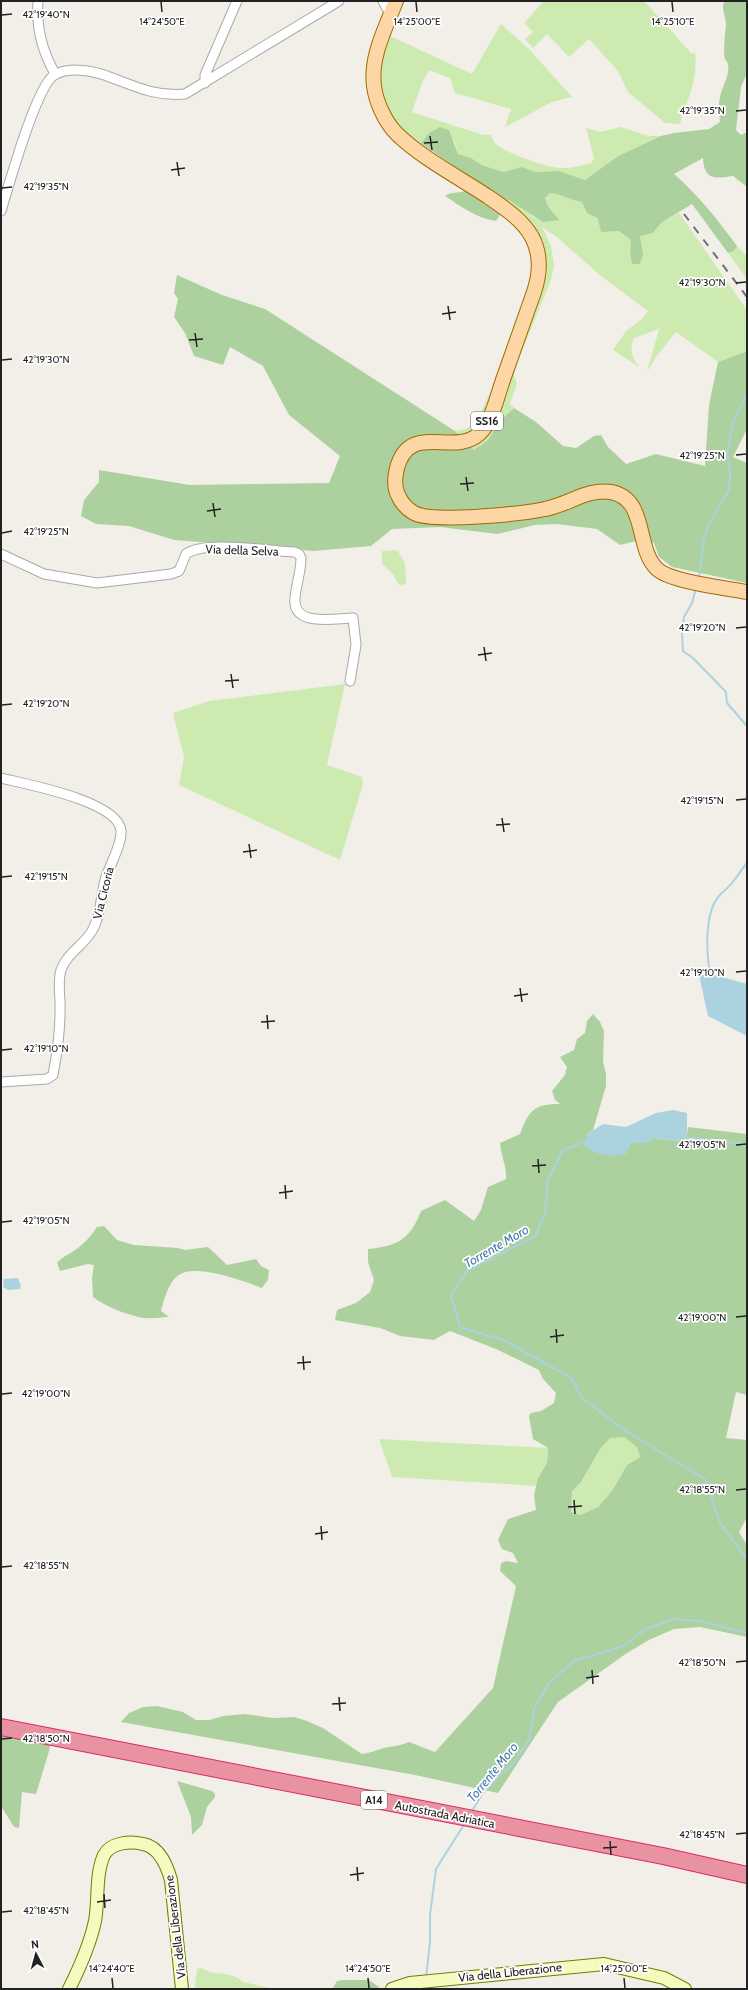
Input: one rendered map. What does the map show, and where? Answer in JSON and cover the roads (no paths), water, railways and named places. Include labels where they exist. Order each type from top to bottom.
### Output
[{"type":"highway","name":"Autostrada Adriatica","points":[[1,1718],[666,1846],[747,1864]]},
{"type":"highway","name":"Autostrada Adriatica","points":[[1,1728],[663,1856],[747,1875]]},
{"type":"main road","name":"SS16","points":[[396,1],[377,54],[374,68],[374,84],[382,112],[396,133],[502,206],[520,222],[532,236],[537,251],[539,264],[538,279],[534,292],[492,412],[482,431],[477,436],[464,442],[426,441],[411,447],[399,460],[396,473],[396,485],[399,498],[414,513],[450,518],[546,509],[592,492],[599,491],[615,493],[626,499],[633,508],[650,559],[656,568],[664,574],[683,580],[747,592]]},
{"type":"street","points":[[38,1],[38,34],[55,74]]},
{"type":"street","points":[[205,83],[205,75],[237,1]]},
{"type":"street","points":[[1,211],[23,141],[35,109],[48,80],[55,74],[78,70],[97,73],[156,94],[185,94],[339,1]]},
{"type":"street","points":[[383,1],[389,12],[389,19]]},
{"type":"street","name":"Via della Selva","points":[[1,554],[44,574],[96,582],[171,574],[179,571],[186,554],[199,548],[224,547],[294,552],[299,554],[301,558],[295,599],[295,606],[300,614],[306,618],[314,619],[354,618],[356,645],[350,681]]},
{"type":"street","name":"Via Cicoria","points":[[1,778],[83,799],[113,818],[121,830],[121,838],[105,880],[95,926],[89,936],[76,947],[62,969],[58,1044],[53,1075],[47,1079],[1,1082]]},
{"type":"street","name":"Via della Liberazione","points":[[69,1989],[88,1949],[95,1921],[98,1880],[105,1854],[115,1846],[135,1842],[146,1844],[156,1852],[163,1858],[168,1869],[171,1880],[182,1989]]},
{"type":"street","name":"Via della Liberazione","points":[[392,1989],[410,1983],[604,1964],[664,1978],[686,1989]]},
{"type":"water","points":[[699,975],[715,975],[747,984],[747,1036],[708,1016]]},
{"type":"water","points":[[673,1110],[687,1113],[687,1135],[677,1141],[653,1138],[647,1143],[631,1143],[626,1154],[615,1155],[604,1155],[588,1149],[584,1145],[587,1134],[603,1124],[626,1127],[656,1113]]},
{"type":"water","points":[[18,1278],[21,1286],[20,1289],[8,1290],[3,1287],[4,1279]]},
{"type":"waterway","name":"Torrente Moro","points":[[699,578],[704,539],[709,524],[729,490],[730,473],[727,452],[733,422],[747,394]]},
{"type":"waterway","name":"Torrente Moro","points":[[696,588],[692,603],[684,617],[682,634],[683,651],[693,658],[726,692],[727,703],[747,726]]},
{"type":"waterway","name":"Torrente Moro","points":[[711,976],[707,946],[709,924],[714,903],[747,863]]},
{"type":"waterway","name":"Torrente Moro","points":[[681,1137],[747,1144]]},
{"type":"waterway","name":"Torrente Moro","points":[[587,1140],[562,1151],[548,1180],[545,1212],[536,1236],[467,1271],[451,1295],[460,1327],[503,1340],[572,1378],[581,1397],[623,1429],[706,1480],[720,1523],[747,1559]]},
{"type":"waterway","name":"Torrente Moro","points":[[471,1813],[482,1794],[512,1765],[529,1740],[534,1709],[549,1683],[574,1661],[623,1646],[646,1629],[673,1619],[700,1621],[747,1633]]},
{"type":"waterway","name":"Torrente Moro","points":[[426,1978],[430,1942],[430,1915],[436,1869],[465,1823]]},
{"type":"railway","points":[[684,214],[747,297]]}]
